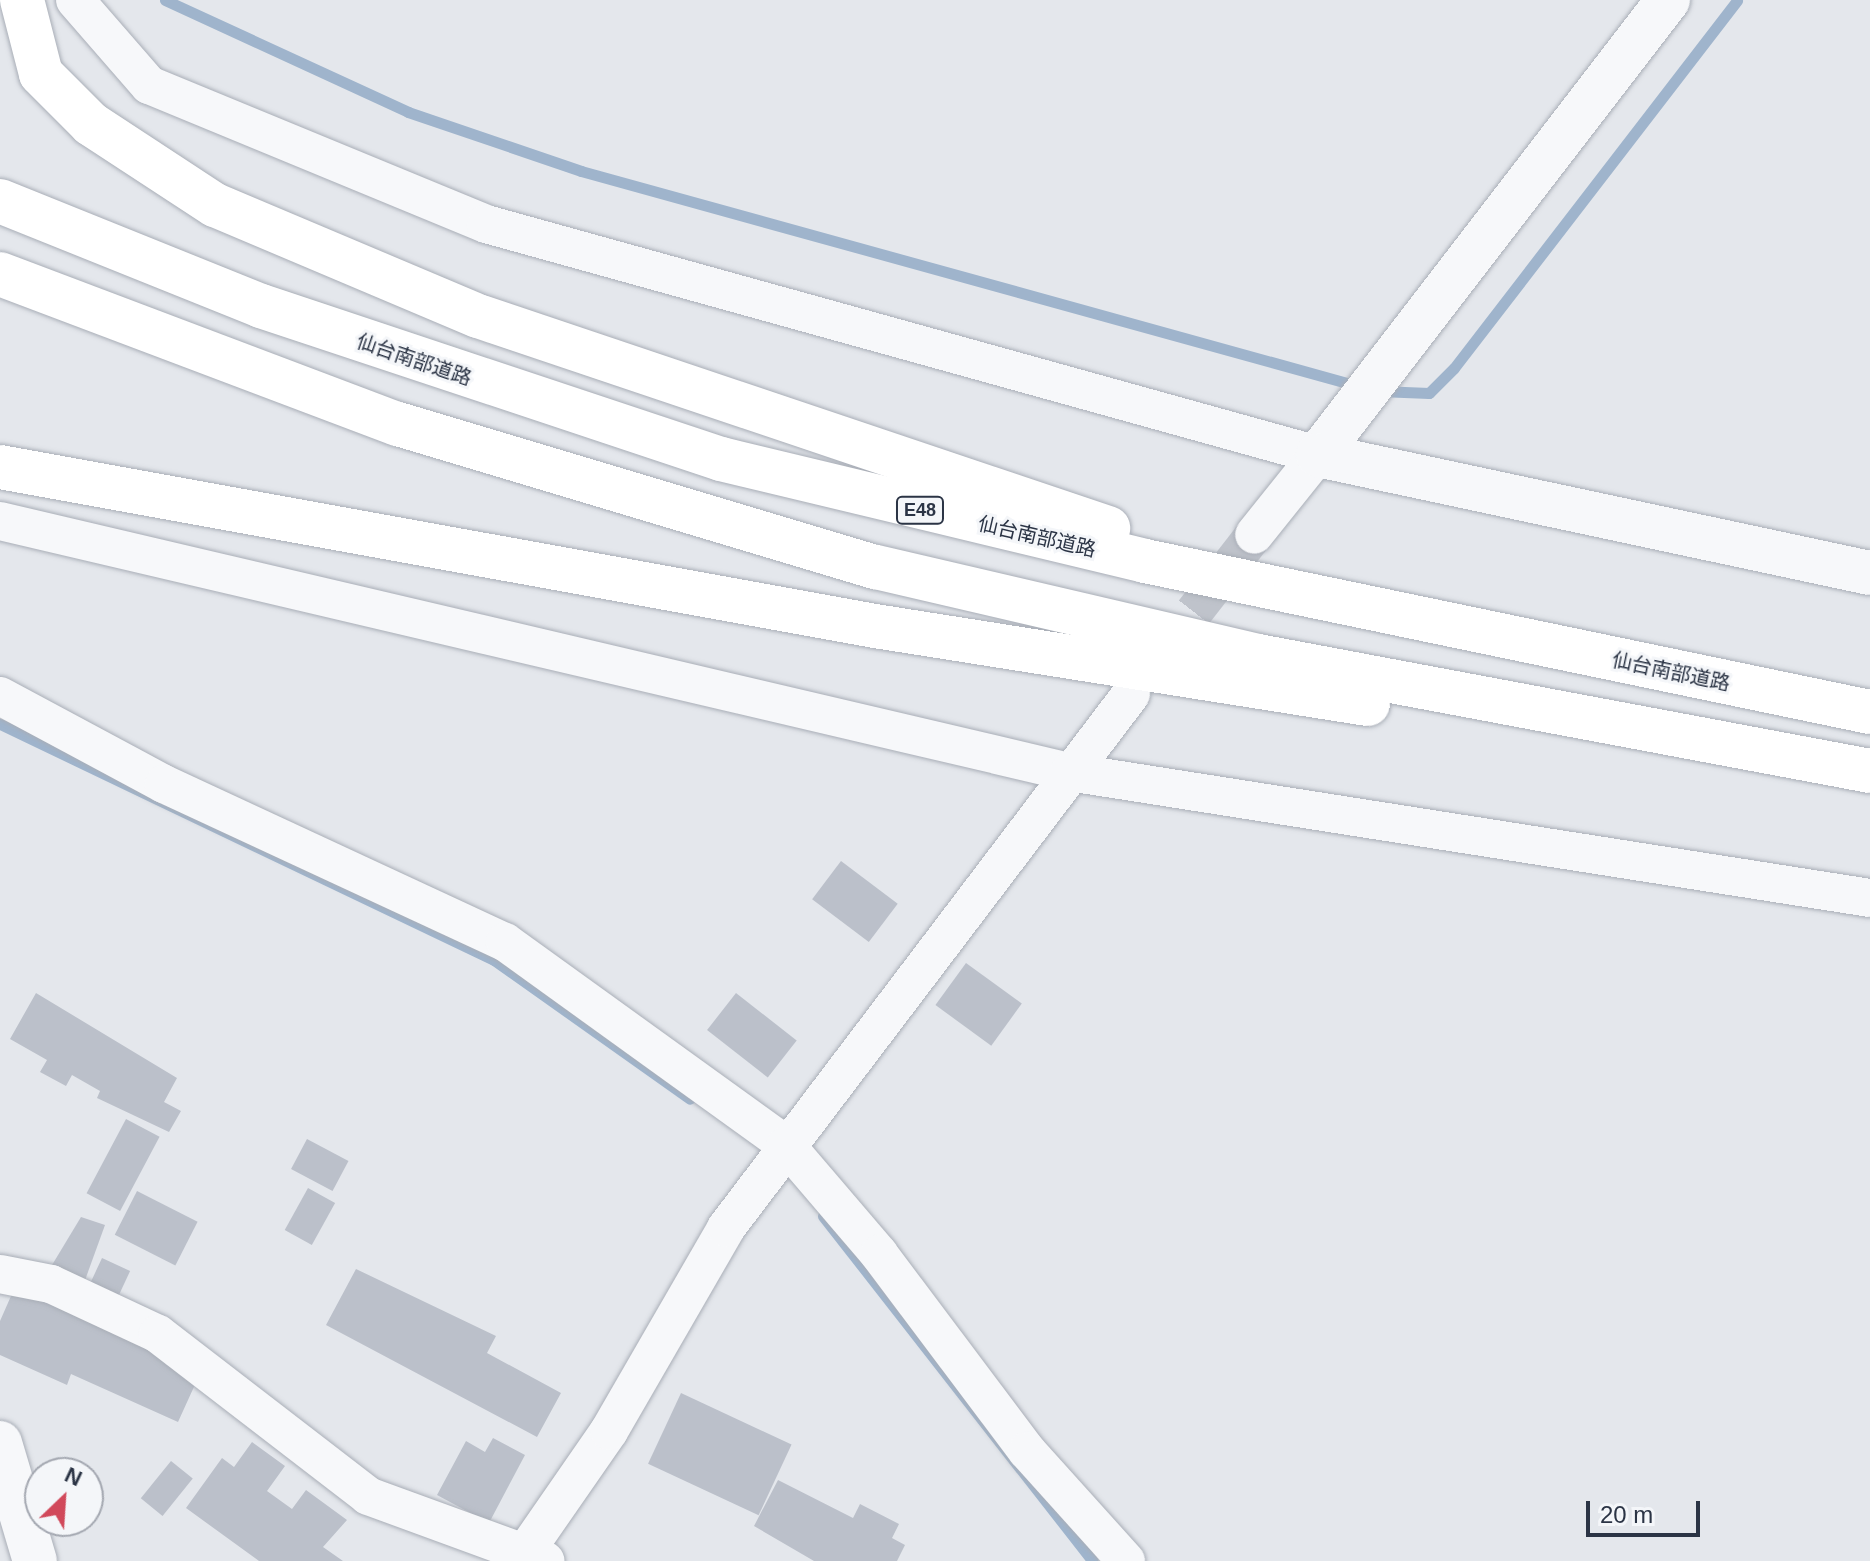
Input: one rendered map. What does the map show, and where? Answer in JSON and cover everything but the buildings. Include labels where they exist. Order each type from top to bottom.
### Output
[{"type":"highway","points":[[22,0],[41,74],[91,124],[215,205],[493,321],[1304,596]]},
{"type":"highway","name":"仙台南部道路","points":[[0,201],[261,306],[721,459],[1304,596],[1870,712]]},
{"type":"highway","points":[[0,274],[398,424],[876,567],[1258,656],[1870,771]]},
{"type":"highway","points":[[0,467],[1256,690],[1756,751]]},
{"type":"street","points":[[75,0],[149,85],[486,224],[1318,455],[1870,573]]},
{"type":"street","points":[[1254,535],[1668,0]]},
{"type":"street","points":[[0,521],[1069,772],[1870,898]]},
{"type":"street","points":[[0,1274],[51,1284],[158,1334],[368,1496],[530,1559],[609,1431],[726,1228],[1131,694]]},
{"type":"street","points":[[0,696],[164,784],[505,942],[786,1145],[879,1254],[1027,1451],[1126,1561]]},
{"type":"street","points":[[0,1443],[35,1561]]},
{"type":"waterway","points":[[165,0],[408,112],[581,171],[1358,386]]},
{"type":"waterway","points":[[1379,391],[1429,393],[1454,368],[1737,0]]},
{"type":"waterway","points":[[0,724],[494,960],[690,1099]]},
{"type":"waterway","points":[[823,1216],[1093,1561]]},
{"type":"tunnel","points":[[1159,657],[1254,535]]}]
